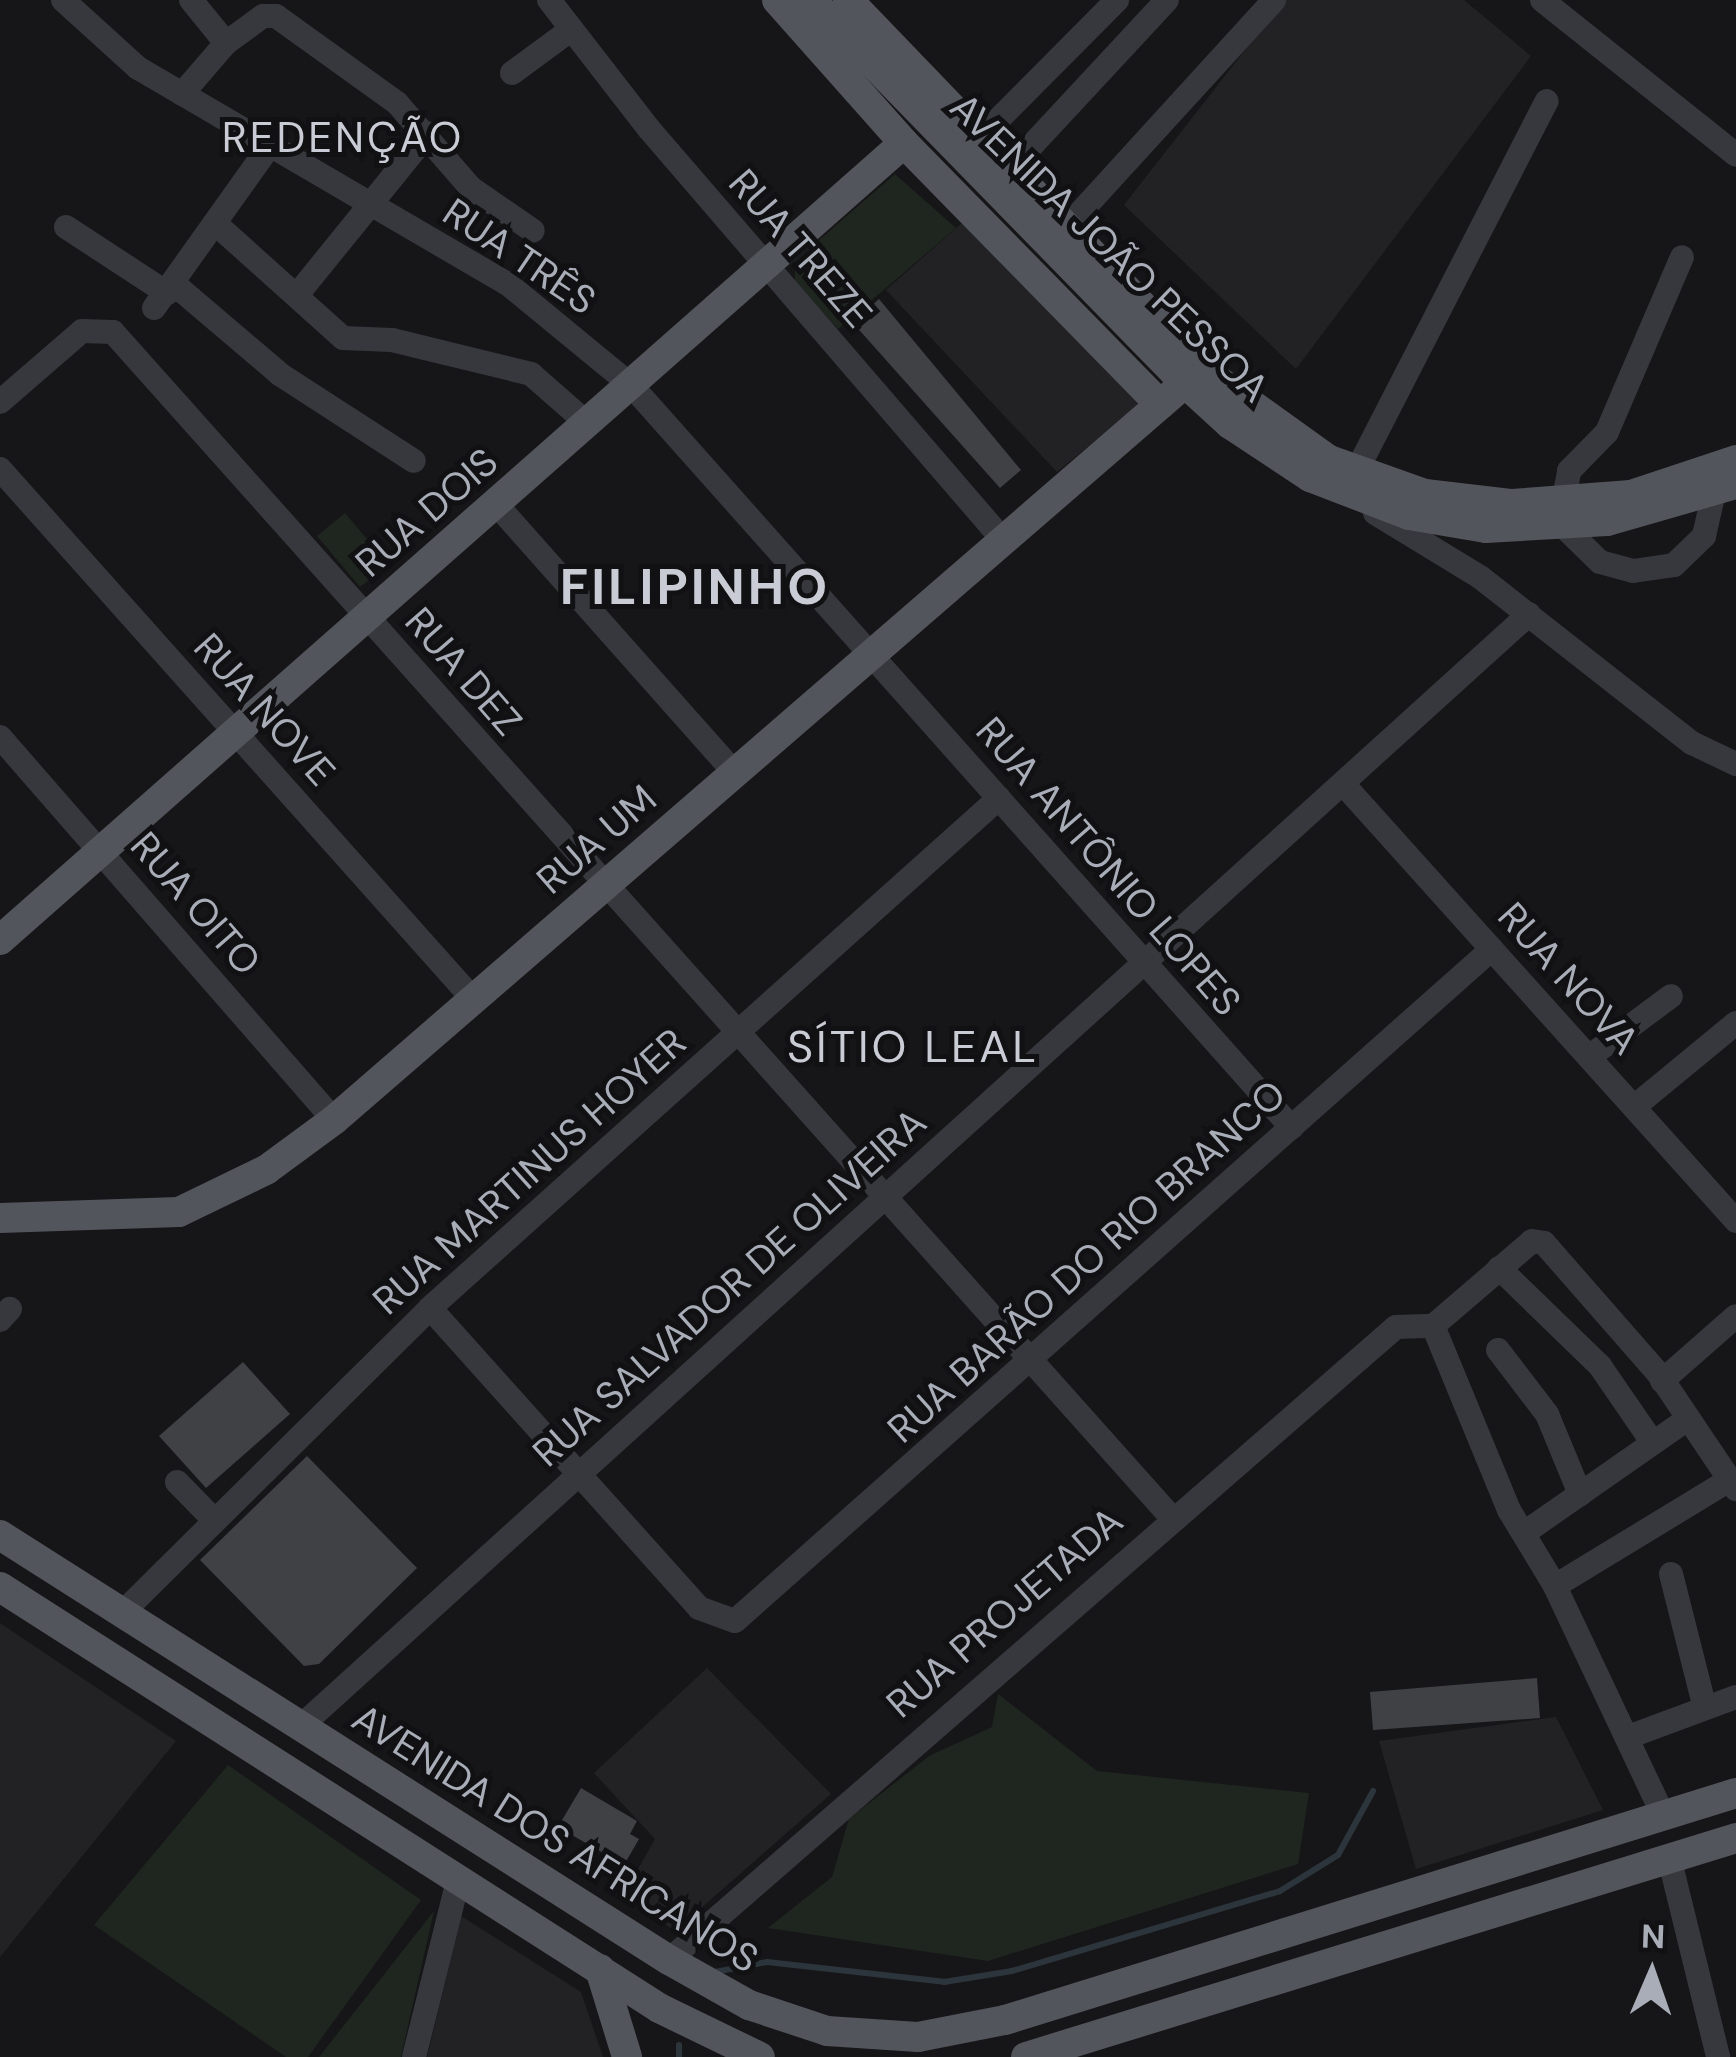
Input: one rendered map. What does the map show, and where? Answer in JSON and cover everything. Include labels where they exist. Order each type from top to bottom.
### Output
[{"type":"main road","points":[[777,0],[904,142],[1160,404]]},
{"type":"main road","name":"AVENIDA JOÃO PESSOA","points":[[811,0],[1185,383],[1279,459],[1348,482],[1564,515],[1736,460]]},
{"type":"main road","name":"AVENIDA JOÃO PESSOA","points":[[848,0],[1235,397],[1348,482],[1409,515],[1486,528],[1725,488]]},
{"type":"main road","name":"RUA DOIS","points":[[0,940],[904,142]]},
{"type":"main road","name":"RUA UM","points":[[0,1218],[179,1212],[227,1193],[334,1120],[1185,383]]},
{"type":"main road","name":"AVENIDA DOS AFRICANOS","points":[[0,1534],[669,1960],[788,2020],[875,2038],[918,2037],[1005,2020],[1736,1793]]},
{"type":"main road","points":[[0,1587],[695,2029],[760,2057]]},
{"type":"main road","points":[[312,1785],[394,1819],[409,1817],[416,1801]]},
{"type":"main road","points":[[1562,1895],[1638,1856],[1651,1821]]},
{"type":"main road","points":[[1026,2057],[1736,1838]]},
{"type":"main road","points":[[458,1880],[468,1866],[486,1864],[571,1918],[613,1925]]},
{"type":"main road","points":[[1244,1991],[1263,1978],[1348,1953],[1362,1932],[1357,1912]]},
{"type":"main road","points":[[600,1969],[627,2057]]},
{"type":"street","name":"RUA TRÊS","points":[[63,0],[104,43],[182,94],[508,284],[631,385],[872,654]]},
{"type":"street","points":[[191,0],[226,43]]},
{"type":"street","name":"RUA TREZE","points":[[549,0],[766,265],[1003,540]]},
{"type":"street","points":[[979,139],[1117,0]]},
{"type":"street","points":[[1009,170],[1167,0]]},
{"type":"street","points":[[1066,228],[1274,0]]},
{"type":"street","points":[[1542,0],[1736,155]]},
{"type":"street","points":[[182,94],[226,43],[263,16],[276,16],[428,133],[471,188],[533,231]]},
{"type":"street","points":[[512,73],[572,29]]},
{"type":"street","points":[[1547,101],[1348,482],[1529,614],[1692,742],[1736,764]]},
{"type":"street","points":[[297,295],[365,202],[428,133]]},
{"type":"street","points":[[165,295],[269,147]]},
{"type":"street","points":[[217,225],[343,338],[392,340],[531,374],[587,423]]},
{"type":"street","points":[[66,227],[414,461]]},
{"type":"street","points":[[1682,257],[1607,432],[1568,471],[1564,515],[1600,562],[1633,571],[1674,565],[1704,536],[1725,488]]},
{"type":"street","name":"RUA DEZ","points":[[0,402],[82,331],[104,328],[125,345],[1171,1517]]},
{"type":"street","name":"RUA NOVE","points":[[0,469],[473,999]]},
{"type":"street","points":[[496,504],[734,773]]},
{"type":"street","points":[[1480,577],[1476,545],[1486,528]]},
{"type":"street","name":"RUA SALVADOR DE OLIVEIRA","points":[[300,1726],[1146,966],[1529,614]]},
{"type":"street","name":"RUA ANTÔNIO LOPES","points":[[872,654],[1292,1128]]},
{"type":"street","name":"RUA OITO","points":[[0,736],[334,1120]]},
{"type":"street","name":"RUA NOVA","points":[[1346,785],[1736,1221]]},
{"type":"street","name":"RUA MARTINUS HOYER","points":[[122,1613],[430,1308],[1000,798]]},
{"type":"street","name":"RUA BARÃO DO RIO BRANCO","points":[[578,1472],[700,1608],[725,1622],[747,1614],[1492,949]]},
{"type":"street","points":[[1589,1058],[1671,996]]},
{"type":"street","points":[[1634,1107],[1736,1023]]},
{"type":"street","points":[[1555,1586],[1732,1485],[1662,1381],[1544,1243],[1532,1240],[1433,1326],[1509,1510],[1528,1532],[1628,1737],[1651,1821]]},
{"type":"street","points":[[1499,1268],[1600,1366],[1653,1443]]},
{"type":"street","points":[[430,1308],[578,1472]]},
{"type":"street","points":[[1662,1381],[1736,1316]]},
{"type":"street","name":"RUA PROJETADA","points":[[669,1960],[1171,1517],[1396,1327],[1433,1326]]},
{"type":"street","points":[[1498,1350],[1546,1414],[1580,1494]]},
{"type":"street","points":[[1528,1532],[1685,1420]]},
{"type":"street","points":[[177,1482],[215,1521]]},
{"type":"street","points":[[1671,1574],[1705,1708]]},
{"type":"street","points":[[1628,1737],[1736,1697]]},
{"type":"street","points":[[1670,1861],[1718,2057]]},
{"type":"street","points":[[415,2057],[458,1880]]},
{"type":"shaded area","points":[[1284,0],[1464,0],[1531,56],[1296,369],[1124,205]]},
{"type":"shaded area","points":[[895,174],[956,228],[838,329],[795,283],[795,261]]},
{"type":"shaded area","points":[[963,222],[1141,404],[1057,472],[886,290]]},
{"type":"shaded area","points":[[345,513],[388,564],[360,587],[317,536]]},
{"type":"shaded area","points":[[0,1623],[176,1741],[0,1957]]},
{"type":"shaded area","points":[[707,1668],[831,1794],[675,1931],[624,1894],[655,1839],[594,1773]]},
{"type":"shaded area","points":[[998,1694],[1097,1771],[1309,1793],[1298,1864],[988,1961],[768,1928],[832,1877],[849,1819],[929,1756],[992,1727]]},
{"type":"shaded area","points":[[1556,1717],[1603,1810],[1416,1869],[1379,1741]]},
{"type":"shaded area","points":[[228,1765],[421,1900],[308,2057],[286,2057],[94,1925]]},
{"type":"shaded area","points":[[434,1911],[401,2057],[319,2057]]},
{"type":"shaded area","points":[[461,1916],[581,1992],[603,2057],[427,2057]]},
{"type":"building","points":[[879,299],[1021,470],[1000,488],[853,323]]},
{"type":"building","points":[[243,1362],[290,1414],[206,1488],[159,1436]]},
{"type":"building","points":[[307,1456],[417,1568],[319,1664],[304,1666],[200,1560]]},
{"type":"building","points":[[1537,1678],[1540,1718],[1373,1730],[1370,1692]]},
{"type":"building","points":[[581,1788],[637,1821],[630,1834],[639,1839],[624,1865],[558,1827]]},
{"type":"waterway","points":[[715,1972],[767,1962],[944,1982],[1012,1971],[1280,1891],[1338,1855],[1373,1791]]},
{"type":"waterway","points":[[679,2045],[679,2057]]},
{"type":"district","name":"REDENÇÃO","points":[[343,138]]},
{"type":"district","name":"FILIPINHO","points":[[695,587]]},
{"type":"district","name":"SÍTIO LEAL","points":[[913,1047]]}]
